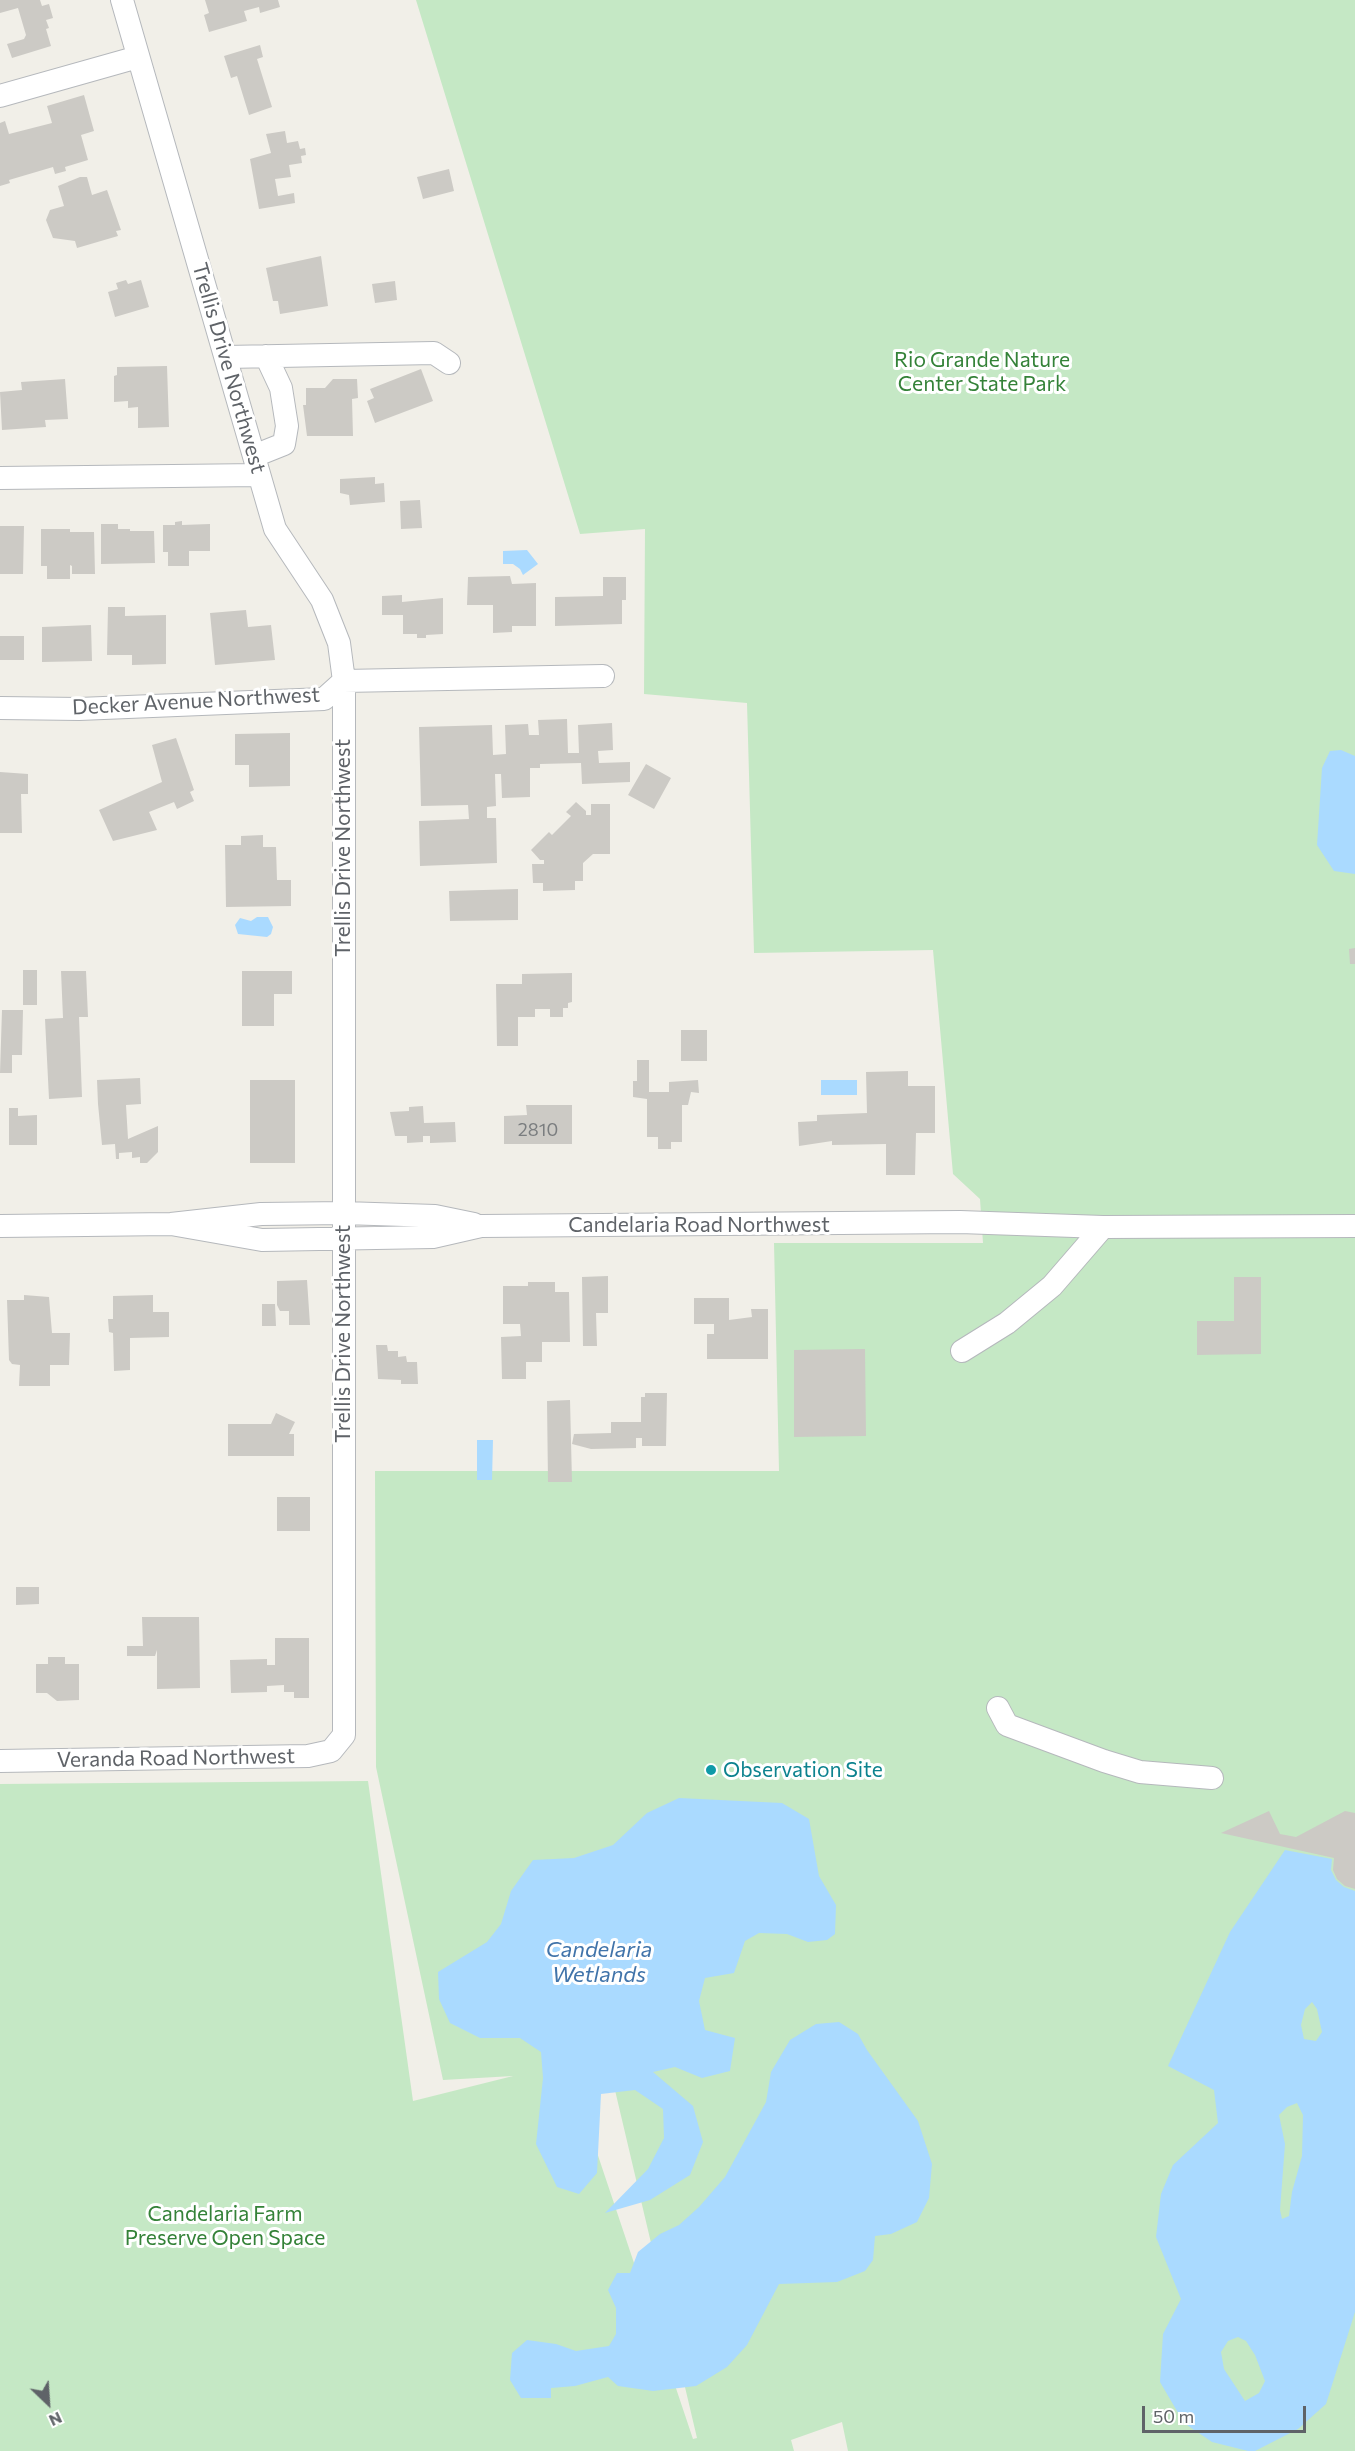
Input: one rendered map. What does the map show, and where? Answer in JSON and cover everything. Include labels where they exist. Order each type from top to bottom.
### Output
[{"type":"street","name":"Trellis Drive Northwest","points":[[122,0],[274,529],[322,600],[339,643],[344,681],[345,1240],[342,1484],[344,1735]]},
{"type":"street","points":[[0,96],[138,57]]},
{"type":"street","points":[[226,357],[434,353],[449,363]]},
{"type":"street","points":[[0,478],[257,465],[284,444],[287,426],[281,388],[266,356]]},
{"type":"street","name":"Decker Avenue Northwest","points":[[0,708],[79,709],[324,699],[344,681],[603,676]]},
{"type":"street","name":"Candelaria Road Northwest","points":[[0,1226],[171,1224],[261,1214],[344,1213],[435,1216],[481,1226],[960,1222],[1103,1227],[1355,1226]]},
{"type":"street","name":"Candelaria Road Northwest","points":[[171,1224],[262,1240],[433,1237],[481,1226]]},
{"type":"street","points":[[962,1351],[1007,1323],[1052,1286],[1103,1227]]},
{"type":"street","points":[[998,1708],[1006,1725],[1104,1761],[1140,1772],[1212,1778]]},
{"type":"street","name":"Veranda Road Northwest","points":[[0,1761],[308,1756],[331,1751],[344,1735]]},
{"type":"green space","points":[[416,0],[1355,0],[1355,2451],[848,2451],[842,2422],[791,2440],[794,2451],[0,2451],[0,1784],[368,1781],[413,2101],[513,2076],[443,2080],[376,1767],[375,1471],[779,1471],[774,1243],[983,1243],[980,1199],[953,1174],[933,950],[754,953],[747,703],[644,694],[645,529],[580,534]],"holes":[[[610,2069],[697,2438],[693,2439],[570,2072]]]},
{"type":"water","points":[[527,550],[538,564],[523,575],[520,569],[513,564],[503,564],[503,551]]},
{"type":"water","points":[[1341,750],[1355,756],[1355,874],[1334,871],[1317,845],[1322,768],[1330,751]]},
{"type":"water","points":[[257,917],[268,917],[273,927],[271,934],[267,937],[238,934],[235,925],[240,918],[251,921]]},
{"type":"water","points":[[821,1080],[857,1080],[857,1095],[821,1095]]},
{"type":"water","points":[[477,1440],[493,1440],[492,1480],[477,1480]]},
{"type":"water","name":"Candelaria Wetlands","points":[[679,1798],[782,1803],[809,1819],[819,1876],[836,1905],[835,1934],[827,1940],[808,1942],[787,1934],[759,1933],[745,1941],[734,1973],[705,1978],[699,2001],[705,2030],[735,2038],[730,2071],[702,2078],[675,2067],[653,2072],[693,2106],[703,2142],[690,2175],[650,2200],[605,2213],[648,2169],[664,2138],[663,2109],[635,2090],[601,2094],[597,2173],[579,2194],[557,2187],[536,2144],[543,2078],[541,2052],[520,2038],[480,2038],[450,2023],[439,1999],[438,1972],[487,1942],[501,1924],[511,1891],[533,1860],[574,1858],[613,1845],[647,1813]]},
{"type":"water","points":[[1285,1850],[1332,1859],[1331,1870],[1336,1880],[1344,1887],[1355,1891],[1355,2312],[1326,2404],[1298,2429],[1255,2451],[1212,2442],[1184,2423],[1160,2382],[1163,2334],[1181,2299],[1156,2237],[1161,2194],[1173,2165],[1218,2123],[1214,2090],[1168,2066],[1230,1932]],"holes":[[[1312,2002],[1317,2009],[1322,2032],[1316,2041],[1304,2039],[1301,2025],[1305,2009]],[[1297,2103],[1303,2115],[1302,2156],[1292,2192],[1289,2216],[1282,2219],[1280,2210],[1285,2144],[1279,2115],[1287,2107]],[[1238,2337],[1246,2341],[1255,2355],[1265,2381],[1259,2393],[1245,2401],[1224,2369],[1221,2352],[1228,2341]]]},
{"type":"water","points":[[839,2022],[858,2034],[918,2121],[932,2164],[929,2198],[917,2222],[891,2234],[875,2236],[873,2260],[865,2271],[837,2282],[779,2284],[747,2345],[727,2367],[696,2386],[653,2391],[618,2386],[608,2377],[575,2386],[551,2388],[551,2398],[521,2398],[510,2380],[512,2353],[527,2340],[556,2344],[576,2351],[609,2346],[616,2334],[616,2308],[608,2290],[617,2273],[630,2273],[638,2252],[660,2234],[679,2225],[699,2207],[725,2177],[766,2102],[771,2072],[790,2040],[816,2024]]},
{"type":"building","points":[[0,0],[40,0],[42,6],[49,4],[53,18],[46,20],[49,28],[46,29],[51,46],[12,58],[7,44],[24,39],[26,35],[18,8],[0,13]]},
{"type":"building","points":[[205,0],[278,0],[280,7],[260,13],[259,7],[244,11],[247,21],[209,32],[204,15],[209,13]]},
{"type":"building","points":[[260,45],[263,57],[257,59],[272,107],[249,115],[237,76],[231,78],[224,56]]},
{"type":"building","points":[[84,95],[94,131],[81,135],[88,160],[65,167],[66,171],[55,174],[53,167],[9,180],[10,183],[0,186],[0,123],[5,121],[9,134],[52,123],[47,106]]},
{"type":"building","points":[[285,131],[287,143],[298,141],[300,149],[305,148],[306,155],[301,156],[302,163],[289,165],[291,177],[275,179],[278,196],[294,193],[295,203],[259,209],[250,159],[271,153],[266,134]]},
{"type":"building","points":[[449,169],[454,191],[423,199],[417,177]]},
{"type":"building","points":[[80,177],[87,177],[92,195],[107,190],[121,230],[116,231],[118,236],[77,248],[75,241],[53,238],[46,220],[50,210],[64,206],[58,186]]},
{"type":"building","points":[[321,256],[328,306],[280,314],[278,301],[273,301],[266,268]]},
{"type":"building","points":[[126,280],[128,284],[141,280],[149,307],[115,317],[108,292],[118,289],[116,283]]},
{"type":"building","points":[[395,281],[397,300],[375,303],[372,284]]},
{"type":"building","points":[[167,366],[169,427],[138,428],[138,407],[128,408],[128,401],[114,402],[114,376],[117,375],[117,367]]},
{"type":"building","points":[[421,369],[433,401],[375,423],[367,401],[374,398],[370,389]]},
{"type":"building","points":[[65,379],[68,419],[45,420],[46,427],[2,430],[0,392],[22,390],[21,382]]},
{"type":"building","points":[[333,379],[357,379],[358,398],[352,399],[353,436],[307,436],[303,405],[306,405],[306,388],[325,388]]},
{"type":"building","points":[[375,477],[375,484],[384,483],[385,502],[350,505],[349,495],[340,493],[340,479]]},
{"type":"building","points":[[420,500],[422,528],[401,529],[400,501]]},
{"type":"building","points":[[182,521],[182,525],[210,524],[210,551],[189,551],[189,566],[168,566],[168,552],[163,552],[163,525],[175,525],[175,522]]},
{"type":"building","points":[[101,524],[118,524],[118,529],[130,529],[130,531],[154,531],[155,563],[101,564]]},
{"type":"building","points":[[0,526],[24,526],[23,574],[0,574]]},
{"type":"building","points":[[41,529],[94,532],[95,574],[72,574],[70,565],[70,579],[47,579],[47,566],[41,566]]},
{"type":"building","points":[[510,576],[512,584],[536,583],[536,626],[512,626],[512,632],[493,633],[493,605],[467,605],[468,577]]},
{"type":"building","points":[[603,577],[626,577],[626,600],[622,600],[622,624],[555,626],[555,597],[603,596]]},
{"type":"building","points":[[402,595],[402,602],[443,598],[443,634],[417,638],[417,634],[403,634],[403,615],[382,615],[382,596]]},
{"type":"building","points":[[108,607],[125,607],[125,616],[166,615],[166,664],[132,665],[132,655],[107,655]]},
{"type":"building","points":[[246,610],[248,627],[271,625],[275,660],[215,665],[210,613]]},
{"type":"building","points":[[91,625],[92,661],[42,662],[42,627]]},
{"type":"building","points":[[0,636],[24,636],[24,660],[0,660]]},
{"type":"building","points":[[567,719],[568,753],[579,753],[578,725],[612,723],[613,750],[598,751],[599,763],[630,762],[630,782],[582,784],[581,763],[540,764],[540,768],[530,768],[530,797],[502,798],[501,774],[495,774],[496,806],[487,807],[487,818],[496,818],[497,863],[420,866],[419,821],[469,819],[468,805],[421,806],[419,727],[492,725],[493,755],[506,754],[505,725],[528,724],[529,735],[539,735],[538,720]]},
{"type":"building","points":[[290,733],[290,786],[249,787],[249,765],[235,765],[235,734]]},
{"type":"building","points":[[176,738],[194,790],[190,792],[194,801],[177,809],[174,802],[149,812],[157,830],[113,841],[99,810],[162,782],[152,745]]},
{"type":"building","points":[[646,764],[671,778],[654,809],[628,795]]},
{"type":"building","points":[[0,772],[28,774],[28,794],[21,794],[22,833],[0,833]]},
{"type":"building","points":[[576,802],[586,811],[586,815],[591,815],[591,804],[610,804],[610,854],[593,854],[583,863],[583,881],[575,881],[575,890],[543,891],[543,883],[533,883],[532,864],[544,864],[544,860],[540,860],[531,850],[549,832],[552,835],[571,816],[566,812]]},
{"type":"building","points":[[263,835],[263,847],[276,847],[277,880],[291,880],[291,906],[226,907],[225,845],[241,845],[241,836]]},
{"type":"building","points":[[518,889],[518,920],[450,921],[449,891]]},
{"type":"building","points":[[1355,948],[1355,964],[1350,964],[1349,949]]},
{"type":"building","points":[[23,970],[37,970],[37,1005],[23,1005]]},
{"type":"building","points":[[61,971],[86,971],[88,1017],[79,1017],[82,1097],[49,1099],[45,1019],[63,1018]]},
{"type":"building","points":[[242,971],[292,971],[292,994],[274,994],[274,1026],[242,1026]]},
{"type":"building","points":[[572,973],[572,1002],[568,1003],[568,1008],[563,1008],[563,1017],[550,1017],[550,1009],[535,1009],[535,1017],[518,1017],[518,1046],[497,1046],[496,984],[522,984],[522,974]]},
{"type":"building","points":[[2,1010],[23,1010],[22,1055],[12,1055],[12,1073],[0,1073]]},
{"type":"building","points":[[681,1030],[707,1030],[707,1061],[681,1061]]},
{"type":"building","points":[[637,1060],[649,1060],[649,1092],[669,1092],[669,1082],[698,1080],[699,1093],[691,1092],[688,1105],[682,1105],[682,1142],[671,1142],[671,1149],[658,1149],[658,1137],[647,1137],[647,1099],[633,1097],[633,1081],[637,1081]]},
{"type":"building","points":[[908,1071],[908,1086],[935,1086],[935,1133],[916,1133],[915,1175],[886,1175],[886,1144],[832,1145],[832,1141],[799,1146],[798,1122],[817,1121],[817,1115],[867,1113],[866,1072]]},
{"type":"building","points":[[140,1078],[141,1104],[126,1105],[128,1139],[158,1126],[158,1152],[147,1163],[140,1163],[140,1157],[132,1158],[132,1152],[119,1153],[119,1159],[116,1159],[115,1144],[102,1145],[98,1104],[97,1080]]},
{"type":"building","points":[[250,1080],[295,1080],[295,1163],[250,1163]]},
{"type":"building","points":[[526,1105],[572,1105],[572,1144],[504,1144],[504,1116],[527,1115]]},
{"type":"building","points":[[423,1106],[424,1123],[455,1122],[456,1142],[430,1143],[430,1136],[423,1136],[423,1142],[407,1143],[407,1136],[395,1136],[390,1112],[409,1111],[409,1107]]},
{"type":"building","points":[[9,1108],[18,1108],[18,1116],[37,1115],[37,1145],[9,1145]]},
{"type":"building","points":[[608,1276],[608,1313],[596,1313],[597,1346],[583,1346],[582,1277]]},
{"type":"building","points":[[1234,1277],[1261,1277],[1261,1354],[1197,1355],[1197,1321],[1234,1321]]},
{"type":"building","points":[[307,1280],[310,1325],[289,1325],[289,1311],[280,1311],[277,1305],[277,1281]]},
{"type":"building","points":[[528,1282],[555,1282],[555,1292],[569,1292],[570,1342],[542,1342],[542,1362],[526,1362],[526,1379],[502,1379],[501,1337],[521,1336],[520,1324],[503,1324],[503,1286],[528,1286]]},
{"type":"building","points":[[24,1295],[49,1297],[52,1333],[70,1333],[69,1365],[50,1365],[50,1386],[19,1386],[20,1365],[12,1364],[9,1360],[7,1300],[24,1300]]},
{"type":"building","points":[[153,1295],[153,1312],[169,1312],[169,1337],[130,1338],[130,1370],[114,1371],[113,1333],[109,1332],[108,1319],[113,1319],[113,1296]]},
{"type":"building","points":[[694,1298],[729,1298],[729,1320],[752,1317],[751,1309],[768,1309],[768,1359],[707,1359],[707,1334],[714,1334],[714,1324],[694,1324]]},
{"type":"building","points":[[262,1304],[275,1304],[276,1326],[262,1326]]},
{"type":"building","points":[[376,1345],[387,1345],[388,1351],[398,1351],[398,1357],[406,1356],[407,1362],[417,1362],[418,1384],[401,1384],[401,1380],[378,1379]]},
{"type":"building","points":[[865,1349],[866,1436],[794,1437],[794,1350]]},
{"type":"building","points":[[645,1393],[667,1393],[666,1446],[642,1446],[642,1438],[636,1438],[636,1448],[591,1449],[572,1444],[574,1434],[611,1433],[611,1422],[641,1422],[641,1397],[645,1397]]},
{"type":"building","points":[[570,1400],[572,1482],[548,1482],[547,1401]]},
{"type":"building","points":[[276,1413],[295,1422],[289,1434],[294,1434],[294,1456],[228,1456],[228,1424],[271,1424]]},
{"type":"building","points":[[277,1497],[310,1497],[310,1531],[277,1531]]},
{"type":"building","points":[[16,1587],[39,1587],[39,1604],[16,1605]]},
{"type":"building","points":[[142,1617],[199,1617],[200,1688],[157,1689],[157,1650],[155,1656],[127,1656],[127,1646],[143,1646]]},
{"type":"building","points":[[275,1638],[309,1638],[309,1698],[294,1698],[294,1692],[284,1692],[284,1685],[267,1686],[267,1692],[231,1693],[230,1660],[267,1659],[267,1665],[275,1665]]},
{"type":"building","points":[[48,1657],[65,1657],[65,1664],[79,1664],[79,1700],[57,1701],[47,1693],[36,1693],[36,1664],[48,1664]]},
{"type":"building","points":[[1269,1811],[1280,1834],[1296,1837],[1345,1811],[1355,1813],[1355,1889],[1345,1886],[1337,1879],[1333,1870],[1334,1858],[1221,1833]]},
{"type":"place","name":"Observation Site","points":[[711,1770]]},
{"type":"park label","name":"Rio Grande Nature Center State Park","points":[[982,372]]},
{"type":"park label","name":"Candelaria Farm Preserve Open Space","points":[[225,2226]]}]
